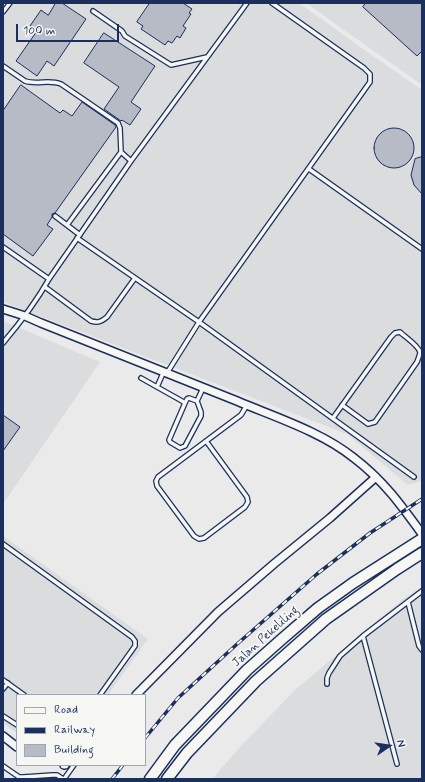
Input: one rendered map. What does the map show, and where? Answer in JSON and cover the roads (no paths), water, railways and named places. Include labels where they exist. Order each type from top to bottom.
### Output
[{"type":"main road","name":"Jalan Pekeliling","points":[[150,779],[175,745],[247,670],[282,639],[318,608],[353,583],[422,539]]},
{"type":"main road","points":[[167,779],[187,753],[256,681],[326,619],[422,553]]},
{"type":"street","points":[[3,309],[25,316],[166,372],[297,426],[336,446],[353,457],[376,477],[396,499],[422,534]]},
{"type":"street","points":[[137,694],[218,612],[330,518],[376,477]]},
{"type":"street","points":[[3,736],[16,746]]},
{"type":"lane","points":[[3,12],[10,3]]},
{"type":"lane","points":[[3,343],[25,316],[49,278],[131,161],[247,3]]},
{"type":"lane","points":[[157,387],[199,322],[368,85],[370,74],[364,68],[272,3]]},
{"type":"lane","points":[[93,11],[122,31],[125,36],[171,65],[207,57]]},
{"type":"lane","points":[[3,66],[25,81],[51,81],[61,84],[118,123],[120,128],[121,152],[67,225]]},
{"type":"lane","points":[[121,152],[131,161]]},
{"type":"lane","points":[[309,169],[422,249]]},
{"type":"lane","points":[[55,216],[67,225],[78,237],[414,477]]},
{"type":"lane","points":[[3,247],[49,278]]},
{"type":"lane","points":[[45,286],[91,321],[96,323],[102,322],[107,317],[135,278]]},
{"type":"lane","points":[[333,418],[342,405],[391,337],[400,332],[417,346],[420,351],[420,356],[417,362],[375,422],[368,424],[342,405]]},
{"type":"lane","points":[[141,378],[185,403]]},
{"type":"lane","points":[[197,401],[189,398],[187,399],[169,440],[180,448],[185,446],[201,416],[197,401],[203,388]]},
{"type":"lane","points":[[206,441],[247,497],[248,502],[245,507],[204,538],[199,539],[194,536],[157,486],[156,481],[158,477],[206,441],[241,415],[246,405]]},
{"type":"lane","points":[[3,544],[132,637],[135,641],[135,646],[101,694]]},
{"type":"lane","points":[[327,684],[329,673],[340,656],[363,636],[422,591]]},
{"type":"lane","points":[[408,602],[419,646],[422,650]]},
{"type":"lane","points":[[363,636],[397,764]]},
{"type":"lane","points":[[3,680],[23,694]]},
{"type":"lane","points":[[3,689],[8,683]]},
{"type":"lane","points":[[3,716],[16,724]]},
{"type":"lane","points":[[3,766],[19,777],[57,775],[64,779],[73,766]]},
{"type":"railway","points":[[146,737],[178,698],[317,574],[370,533],[422,499]]},
{"type":"railway","points":[[112,779],[122,766]]}]
